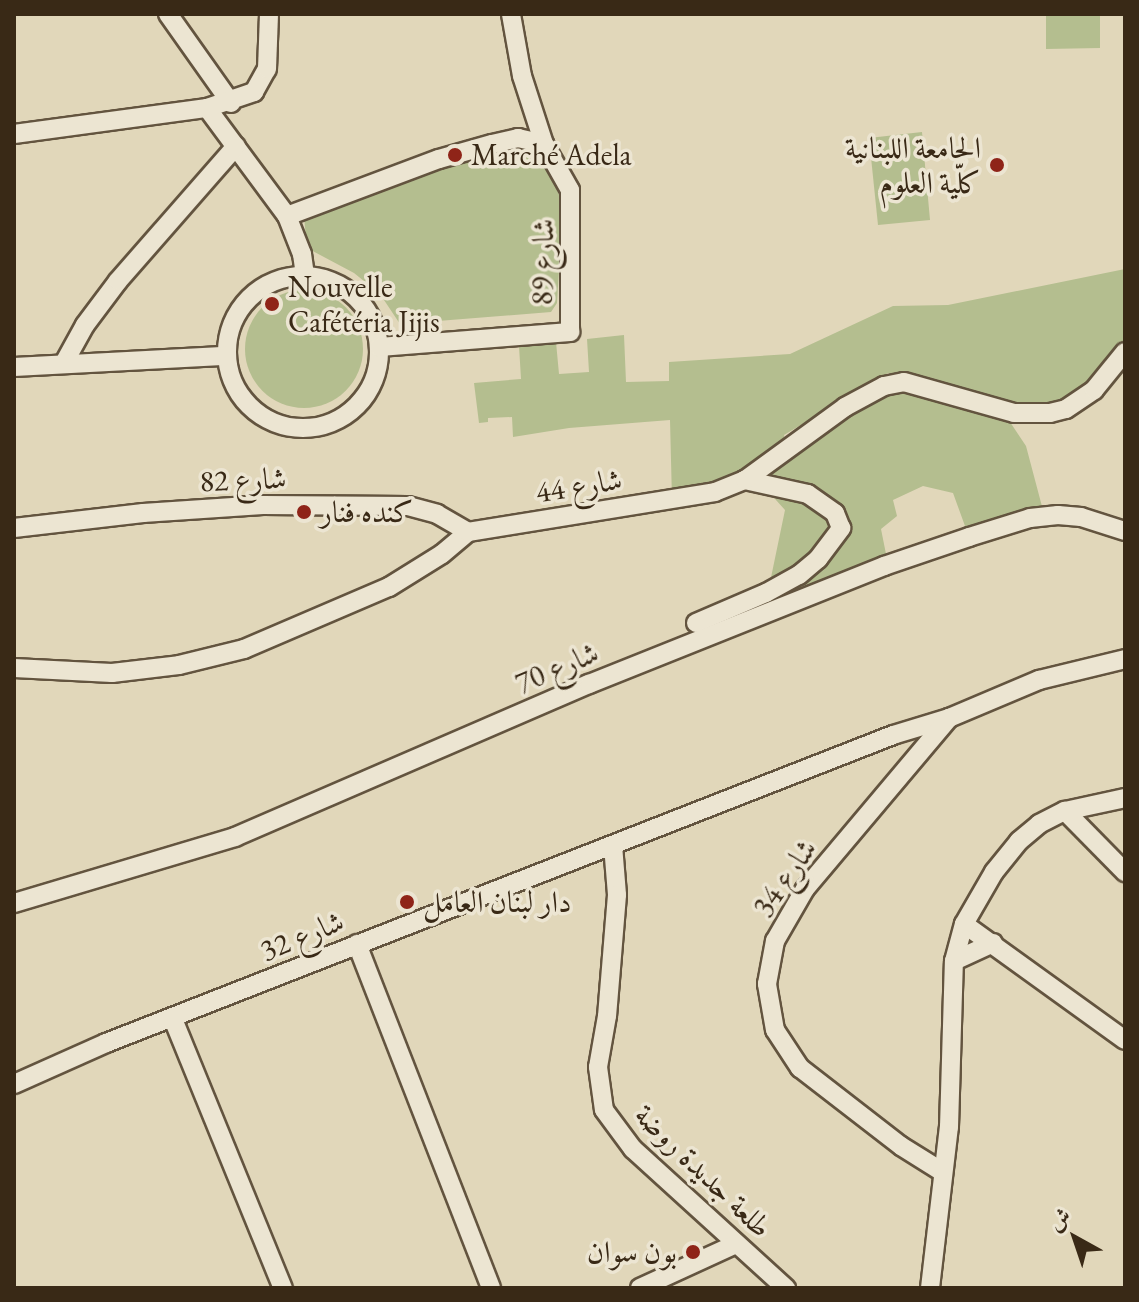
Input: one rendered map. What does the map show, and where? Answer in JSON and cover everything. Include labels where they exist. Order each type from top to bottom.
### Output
[{"type":"street","points":[[168,14],[231,103]]},
{"type":"street","points":[[14,134],[231,103],[254,92],[262,82],[267,69],[269,14]]},
{"type":"street","name":"شارع 89","points":[[379,347],[570,332],[572,203],[562,171],[544,144],[522,76],[511,14]]},
{"type":"street","points":[[207,108],[287,216],[302,254],[305,276]]},
{"type":"street","points":[[287,216],[439,159],[492,144],[518,138],[544,144]]},
{"type":"street","points":[[64,363],[85,325],[118,281],[236,146]]},
{"type":"street","points":[[305,276],[336,283],[355,297],[370,316],[379,347],[375,378],[358,406],[331,423],[315,428],[283,426],[255,412],[235,387],[227,356],[232,325],[249,299],[274,282],[305,276]]},
{"type":"street","name":"شارع 44","points":[[468,532],[692,498],[745,480],[845,407],[884,386],[904,382],[1014,413],[1050,413],[1066,409],[1094,390],[1125,352]]},
{"type":"street","points":[[14,367],[227,356]]},
{"type":"street","points":[[696,623],[799,575],[818,559],[841,528],[835,513],[808,494],[745,480]]},
{"type":"street","name":"شارع 82","points":[[14,528],[143,513],[263,505],[408,506],[437,514],[468,532]]},
{"type":"street","name":"شارع 70","points":[[14,903],[235,837],[589,684],[884,566],[969,537],[1030,518],[1058,515],[1081,517],[1125,531]]},
{"type":"street","points":[[14,668],[112,673],[179,665],[244,649],[389,587],[442,554],[468,532]]},
{"type":"street","name":"شارع 34","points":[[613,845],[893,735],[949,718],[1039,680],[1125,659]]},
{"type":"street","name":"شارع 34","points":[[941,1171],[880,1131],[800,1068],[775,1030],[767,984],[775,941],[805,889],[949,718]]},
{"type":"street","points":[[930,1288],[941,1171],[949,1127],[954,961],[964,924],[994,872],[1019,841],[1039,824],[1065,811],[1125,798]]},
{"type":"street","points":[[1065,811],[1125,872]]},
{"type":"street","name":"شارع 32","points":[[14,1084],[106,1043],[613,845]]},
{"type":"street","name":"طلعة جديدة روضة","points":[[613,845],[617,895],[607,1016],[598,1067],[604,1110],[633,1149],[786,1288]]},
{"type":"street","points":[[964,924],[1125,1040]]},
{"type":"street","points":[[954,961],[993,943]]},
{"type":"street","points":[[357,944],[491,1288]]},
{"type":"street","points":[[173,1019],[283,1288]]},
{"type":"street","points":[[640,1288],[736,1244]]},
{"type":"green space","points":[[1046,14],[1100,14],[1100,48],[1046,49]]},
{"type":"green space","points":[[922,132],[930,220],[878,225],[869,138]]},
{"type":"green space","points":[[540,149],[563,204],[557,303],[551,312],[400,324],[380,294],[354,273],[307,248],[304,217],[409,175],[473,158]]},
{"type":"green space","points":[[1125,269],[1125,364],[1089,405],[1035,408],[888,373],[784,435],[787,449],[892,387],[1006,416],[1026,446],[1044,514],[969,537],[953,493],[923,486],[893,500],[897,516],[881,529],[887,559],[763,616],[785,510],[757,479],[672,500],[670,420],[569,428],[513,437],[512,417],[488,418],[488,422],[479,423],[474,383],[521,379],[519,346],[556,342],[559,374],[589,372],[587,339],[624,335],[626,382],[669,381],[669,362],[790,354],[893,306],[948,305]]},
{"type":"green space","points":[[304,290],[327,294],[346,307],[359,326],[363,349],[359,372],[346,391],[327,404],[304,408],[281,404],[262,391],[249,372],[245,349],[249,326],[262,307],[281,294]]},
{"type":"place","name":"Marché Adela","points":[[455,155]]},
{"type":"place","name":"الجامعة اللبنانية كلّية العلوم","points":[[997,165]]},
{"type":"place","name":"Nouvelle Cafétéria Jijis","points":[[272,304]]},
{"type":"place","name":"كنده فنار","points":[[304,512]]},
{"type":"place","name":"دار لبنان العامل","points":[[407,902]]},
{"type":"place","name":"بون سوان","points":[[693,1252]]}]
